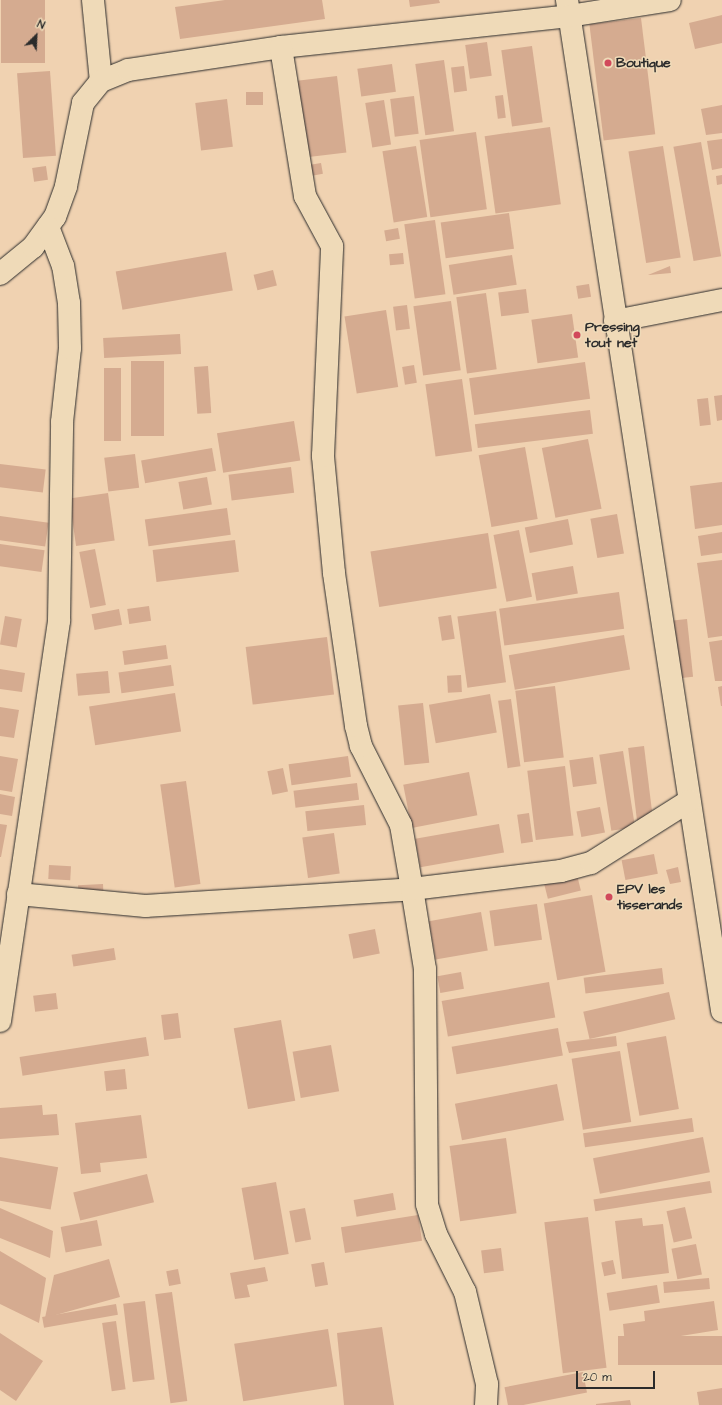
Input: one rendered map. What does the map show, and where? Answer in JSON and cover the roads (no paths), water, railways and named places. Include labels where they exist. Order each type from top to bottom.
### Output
[{"type":"street","points":[[93,0],[101,81]]},
{"type":"street","points":[[0,274],[33,247],[48,227],[66,186],[83,103],[101,81],[128,70],[281,47],[568,8],[670,0]]},
{"type":"street","points":[[568,8],[722,1011]]},
{"type":"street","points":[[281,47],[305,196],[332,246],[323,456],[334,573],[356,726],[361,746],[401,824],[426,977],[427,1204],[436,1234],[465,1292],[487,1384],[486,1405]]},
{"type":"street","points":[[0,1021],[60,621],[62,422],[70,348],[69,303],[63,266],[48,227]]},
{"type":"street","points":[[615,321],[722,300]]},
{"type":"street","points":[[18,894],[145,906],[412,890],[561,871],[591,863],[689,801]]},
{"type":"place","name":"Boutique","points":[[608,63]]},
{"type":"place","name":"Pressing tout net","points":[[577,335]]},
{"type":"place","name":"EPV les tisserands","points":[[609,897]]}]
